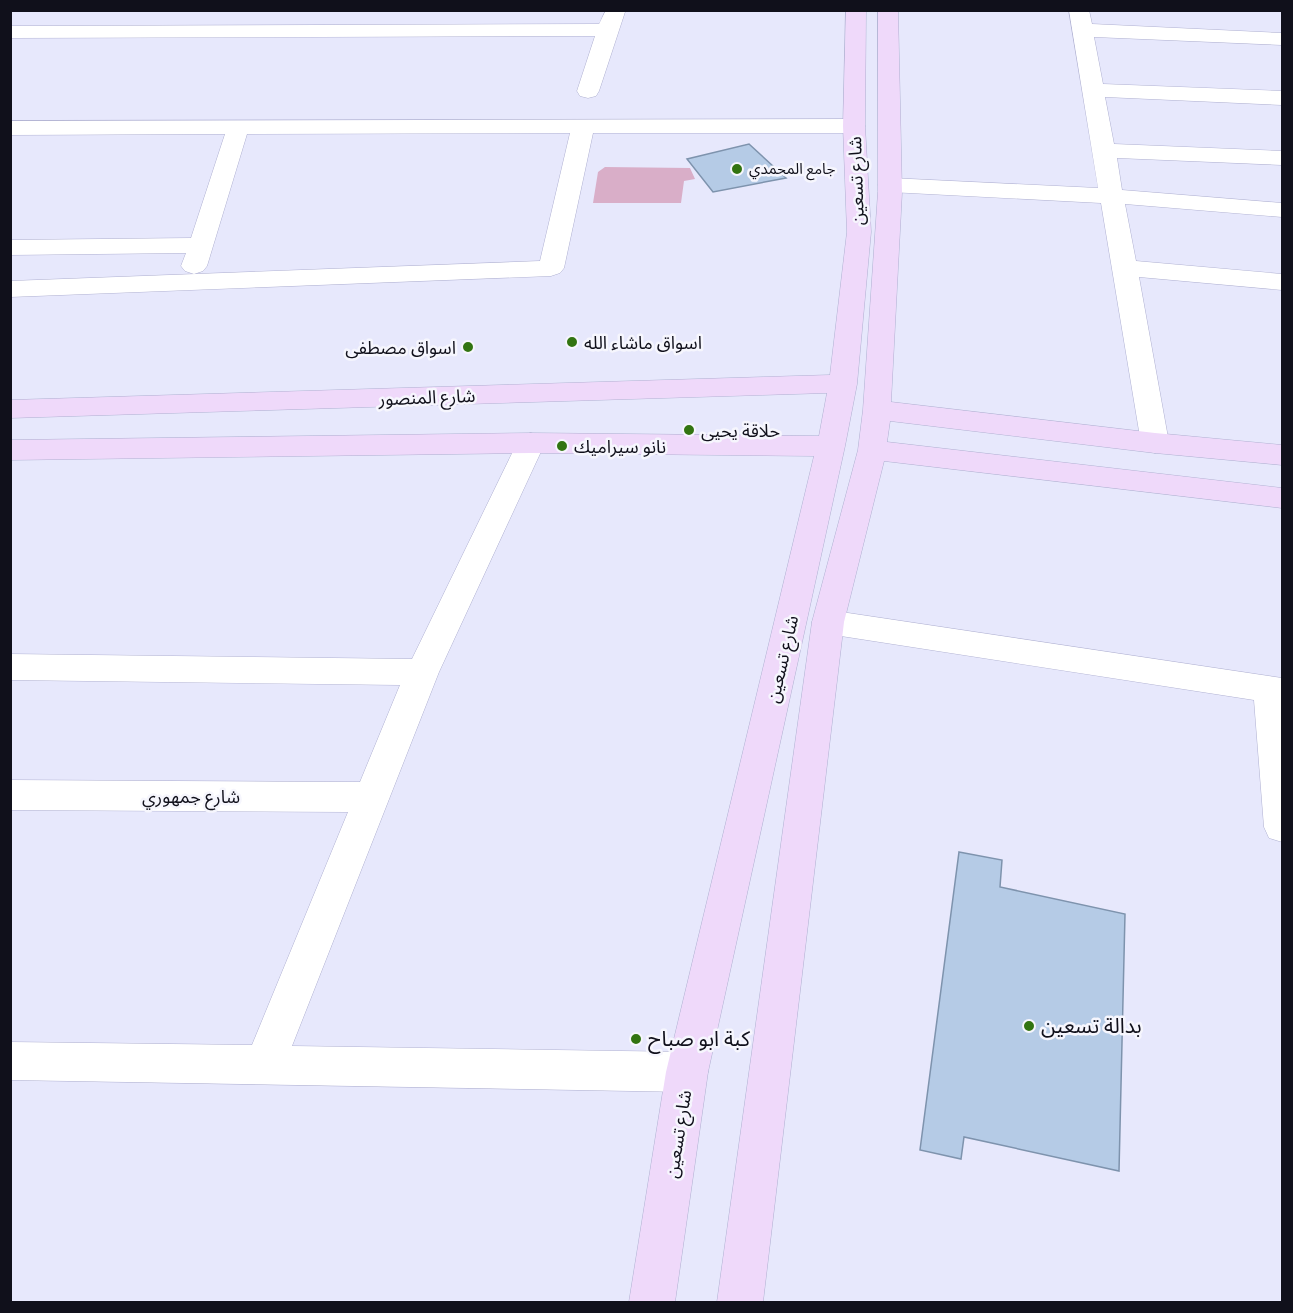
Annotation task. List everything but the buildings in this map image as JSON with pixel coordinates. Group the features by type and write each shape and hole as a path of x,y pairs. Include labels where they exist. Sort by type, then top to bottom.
{"main road":[{"name":"شارع تسعين","path":"652,1302 687,1072 831,446 843,384 859,232 854,126 856,10"},
{"name":"شارع تسعين","path":"740,1302 828,622 872,450 877,410 890,186 888,10"},
{"name":"شارع المنصور","path":"10,410 843,384"},
{"path":"877,410 1155,443 1282,455"},
{"path":"10,450 531,442 831,446"},
{"path":"872,450 1282,498"}],"street":[{"path":"155,31 163,10"},
{"path":"588,91 607,30 616,10"},
{"path":"10,32 155,31 336,20 548,20 607,30"},
{"path":"1155,443 1081,20 1282,39"},
{"path":"1093,90 1282,98"},
{"path":"10,128 854,126"},
{"path":"10,288 551,268 584,127"},
{"path":"189,282 238,128"},
{"path":"1103,151 1282,158"},
{"path":"890,186 1111,196 1282,210"},
{"path":"10,248 201,245"},
{"path":"1124,268 1282,282"},
{"path":"265,1064 423,672 531,442"},
{"path":"828,622 1276,690 1282,827"},
{"path":"10,667 423,672"},
{"name":"شارع جمهوري","path":"10,795 371,797"},
{"path":"10,1060 687,1072"}],"shaded area":[{"path":"605,167 690,168 695,179 684,181 681,203 593,203 598,172"}],"place":[{"name":"جامع المحمدي","path":"737,169"},
{"name":"اسواق ماشاء الله","path":"572,342"},
{"name":"اسواق مصطفى","path":"468,347"},
{"name":"حلاقة يحيى","path":"689,430"},
{"name":"نانو سيراميك","path":"562,446"},
{"name":"بدالة تسعين","path":"1029,1026"},
{"name":"كبة ابو صباح","path":"636,1039"}]}
